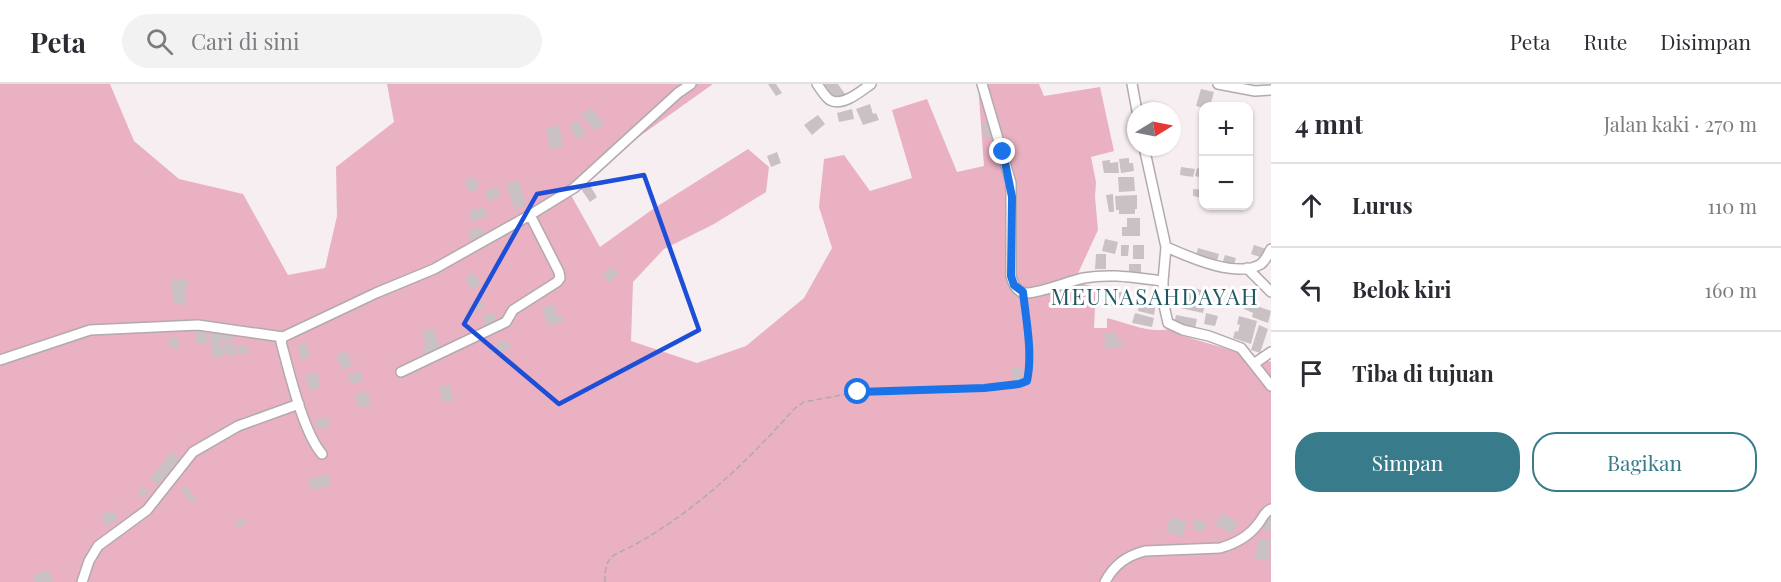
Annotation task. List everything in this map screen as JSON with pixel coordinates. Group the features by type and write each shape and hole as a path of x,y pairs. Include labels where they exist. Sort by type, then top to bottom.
{"street":[{"path":"0,360 90,330 198,325 283,337 376,293 434,269 574,188 678,93 692,84"},
{"path":"817,84 830,100 838,101 848,99 871,84"},
{"path":"982,84 1011,183 1011,276 1014,285 1023,292 1034,292 1107,275 1163,281"},
{"path":"1132,84 1135,102"},
{"path":"1218,84 1255,92 1271,90"},
{"path":"1146,156 1166,247 1163,301 1168,323 1241,348 1271,386"},
{"path":"401,372 506,322 513,310 557,282 560,278 559,272 530,215"},
{"path":"1166,247 1215,265 1235,269 1253,267 1264,262 1271,249"},
{"path":"1247,268 1260,278 1271,292"},
{"path":"283,337 281,342 299,404 309,433 322,454"},
{"path":"1254,363 1271,352"},
{"path":"82,582 89,561 98,546 147,510 193,452 238,426 299,404"},
{"path":"1105,582 1112,570 1133,554 1145,551 1220,548 1231,545 1257,525 1267,510 1271,509"}],"path":[{"path":"605,582 607,561 614,553 635,545 688,511 724,481 794,409 804,402 858,392 984,388 1027,381 1029,350 1023,292"}],"highlighted area":[{"path":"644,175 699,330 559,404 464,324 537,194"}],"shaded area":[{"path":"0,84 110,84 134,141 179,179 243,194 288,275 325,268 337,216 336,167 394,122 387,84 713,84 567,188 600,247 653,209 748,149 769,167 766,192 714,224 664,249 633,282 631,341 697,363 746,346 804,298 832,248 819,207 824,159 844,155 870,191 912,178 892,110 927,99 957,172 984,166 978,84 1039,84 1044,96 1100,87 1114,151 1091,157 1096,182 1098,230 1074,282 1096,287 1094,328 1107,328 1107,318 1146,329 1171,329 1180,335 1271,362 1271,582 0,582"}],"building":[{"path":"768,84 776,84 782,93 776,96"},
{"path":"824,84 838,84 845,94 836,101"},
{"path":"1201,89 1214,92 1211,102 1199,102 1199,107 1196,106"},
{"path":"870,104 873,114 876,113 879,120 863,125 856,109"},
{"path":"591,107 604,125 594,131 582,114"},
{"path":"852,109 854,119 839,122 837,113"},
{"path":"818,115 825,124 812,135 804,125"},
{"path":"578,120 586,134 577,139 569,126"},
{"path":"990,123 993,136 985,138 982,125"},
{"path":"559,125 563,147 550,149 546,128"},
{"path":"777,152 781,163 771,167 767,156"},
{"path":"1129,158 1129,163 1133,163 1134,171 1121,173 1119,159"},
{"path":"1110,160 1110,163 1118,162 1119,173 1104,173 1102,161"},
{"path":"1181,167 1195,169 1193,177 1180,175"},
{"path":"1197,168 1199,169 1199,177 1195,176"},
{"path":"475,177 479,189 469,192 465,180"},
{"path":"1118,177 1134,177 1135,191 1119,192"},
{"path":"519,180 526,206 514,209 506,184"},
{"path":"589,184 597,197 590,202 581,189"},
{"path":"497,187 500,197 489,201 485,191"},
{"path":"1193,189 1199,190 1199,197 1193,196"},
{"path":"1113,194 1114,212 1109,212 1106,195"},
{"path":"1137,195 1135,214 1119,214 1119,210 1116,210 1115,196"},
{"path":"485,207 487,217 471,222 469,211"},
{"path":"1127,218 1140,218 1140,236 1122,236 1122,227 1127,227"},
{"path":"481,227 485,238 473,243 468,232"},
{"path":"1105,239 1118,242 1115,254 1102,251"},
{"path":"1121,245 1129,245 1128,256 1121,256"},
{"path":"1133,245 1144,245 1144,259 1133,259"},
{"path":"1254,245 1266,249 1263,258 1251,254"},
{"path":"1198,248 1219,254 1216,264 1195,258"},
{"path":"1096,254 1106,254 1106,269 1095,269"},
{"path":"1225,255 1236,258 1233,268 1222,264"},
{"path":"1129,264 1141,264 1141,273 1129,272"},
{"path":"612,267 618,274 609,282 603,275"},
{"path":"474,273 481,285 472,290 465,278"},
{"path":"172,279 187,280 185,305 174,304 174,291 171,291"},
{"path":"1189,287 1202,290 1201,294 1207,295 1203,313 1180,308 1183,290 1188,291"},
{"path":"1103,289 1109,289 1109,293 1125,292 1125,299 1121,300 1121,305 1104,306"},
{"path":"1140,299 1156,303 1154,315 1138,311"},
{"path":"481,300 484,309 478,311 475,302"},
{"path":"1246,302 1271,311 1268,323 1252,317 1253,313 1244,309"},
{"path":"553,304 557,316 562,315 564,321 548,326 542,308"},
{"path":"494,313 498,325 486,329 482,316"},
{"path":"1135,313 1154,318 1152,327 1132,323"},
{"path":"1206,313 1218,316 1215,326 1204,324"},
{"path":"1176,315 1197,319 1195,328 1174,324"},
{"path":"1239,316 1257,321 1251,344 1233,338 1240,325 1237,324"},
{"path":"1259,325 1268,329 1260,353 1251,350"},
{"path":"206,327 207,343 196,344 195,328"},
{"path":"433,328 442,352 426,357 422,347 426,345 422,332"},
{"path":"232,332 234,339 223,341 221,334"},
{"path":"1116,332 1118,341 1122,340 1123,346 1106,349 1104,334"},
{"path":"220,333 224,356 213,358 209,335"},
{"path":"168,338 178,338 179,347 169,347"},
{"path":"508,340 510,349 499,352 497,343"},
{"path":"234,342 236,355 226,356 223,343"},
{"path":"306,343 310,357 301,360 297,345"},
{"path":"247,345 248,353 238,355 237,346"},
{"path":"346,351 353,365 343,370 336,356"},
{"path":"1021,367 1023,379 1013,381 1012,368"},
{"path":"361,371 363,381 351,384 348,374"},
{"path":"317,372 320,387 309,390 305,375"},
{"path":"449,384 454,400 443,403 439,387"},
{"path":"368,391 371,405 359,408 355,395"},
{"path":"327,417 330,426 318,430 315,420"},
{"path":"172,451 180,458 158,485 150,479"},
{"path":"328,474 331,485 311,490 309,479"},
{"path":"184,485 196,499 192,503 180,489"},
{"path":"142,486 149,492 144,498 137,491"},
{"path":"113,510 118,520 106,526 101,516"},
{"path":"1271,512 1271,530 1264,531 1263,517"},
{"path":"1222,513 1238,522 1232,534 1215,525"},
{"path":"1171,517 1187,522 1182,537 1166,531"},
{"path":"242,518 246,522 239,529 235,524"},
{"path":"1195,519 1207,522 1204,532 1192,529"},
{"path":"1259,538 1271,540 1269,561 1254,558"},
{"path":"49,570 53,582 35,582 33,575"}],"district":[{"name":"MEUNASAHDAYAH","path":"1155,297"}],"route":[{"path":"858,392 984,388 1027,381 1029,350 1023,292 1014,285 1011,276 1012,197 1003,152"}]}
